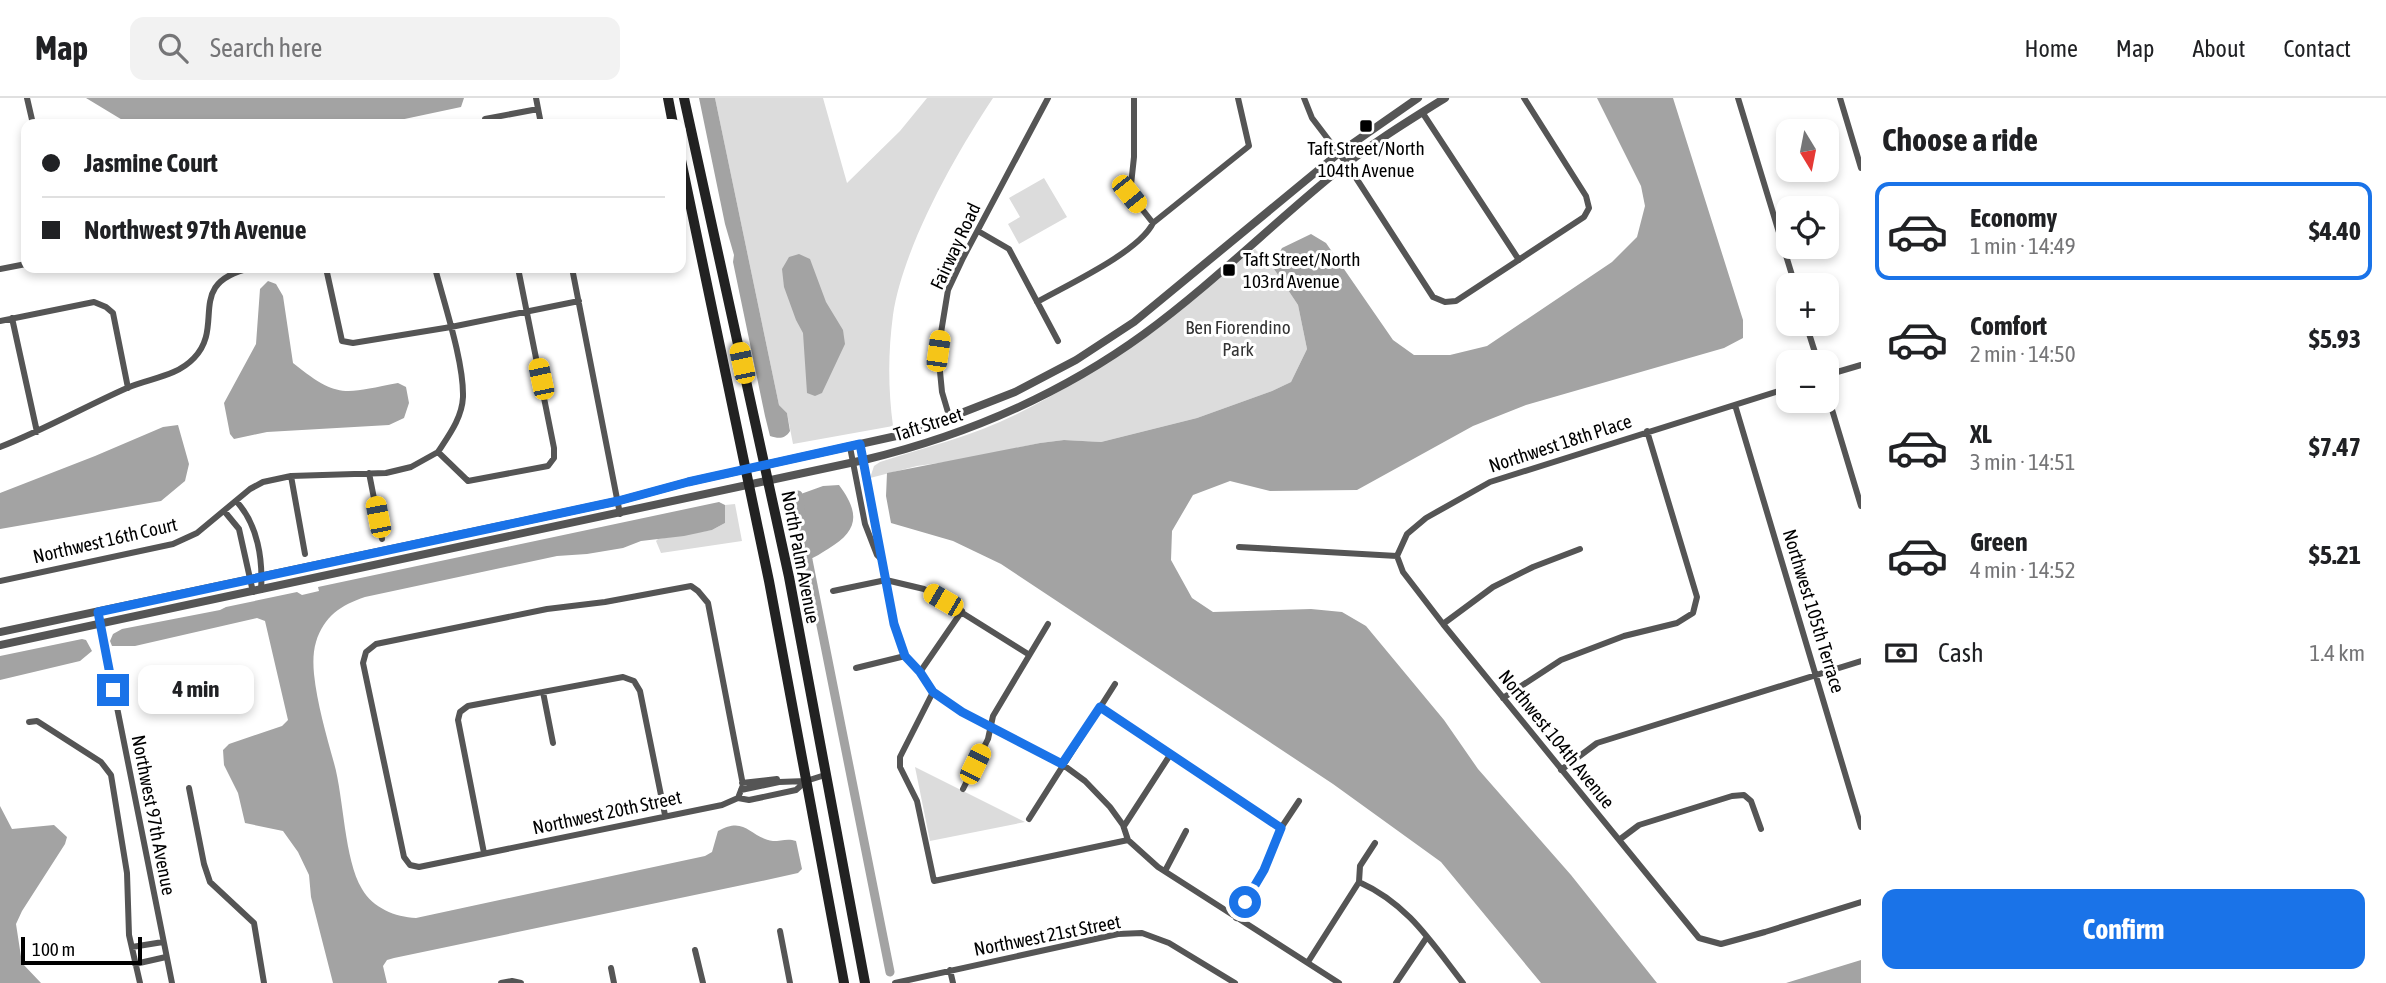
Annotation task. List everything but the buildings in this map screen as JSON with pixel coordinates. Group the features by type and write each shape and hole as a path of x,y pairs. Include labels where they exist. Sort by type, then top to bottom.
{"main road":[{"path":"668,98 672,119"},
{"name":"North Palm Avenue","path":"684,98 789,577 865,983"},
{"name":"North Palm Avenue","path":"686,184 769,581 844,983"}],"street":[{"path":"27,98 32,119"},
{"path":"536,98 540,119"},
{"name":"Fairway Road","path":"950,419 942,392 938,351 948,290 1048,98"},
{"path":"1134,98 1134,157 1129,194 1153,223"},
{"path":"1037,302 1129,247 1148,232 1153,223 1249,146 1238,98"},
{"path":"1304,98 1312,118 1343,158 1433,297 1444,302 1456,301 1584,217 1589,208 1586,196 1524,98"},
{"name":"Taft Street","path":"0,632 618,501 746,469 910,433 950,419 1015,392 1064,366 1134,322 1418,98"},
{"name":"Taft Street","path":"0,645 864,460 914,448 961,432 1021,406 1084,373 1148,331 1343,158 1445,98"},
{"path":"1738,98 1791,273"},
{"path":"1840,98 1861,168"},
{"path":"485,119 538,109"},
{"path":"1422,112 1518,260"},
{"path":"686,165 699,167"},
{"path":"978,231 1009,250 1058,341"},
{"path":"0,269 21,265"},
{"path":"0,447 128,388 177,372 203,348 212,292 221,279 232,273"},
{"path":"327,273 342,341 353,343 451,327 579,301"},
{"path":"436,273 451,327 463,398 452,431 438,452 468,481 548,466 554,458 519,273"},
{"path":"573,273 620,514"},
{"path":"0,321 94,302 106,307 113,313 128,388"},
{"path":"12,318 37,432"},
{"path":"1839,371 1861,365"},
{"name":"Northwest 18th Place","path":"1397,556 1406,534 1426,518 1489,482 1776,391"},
{"name":"Northwest 105th Terrace","path":"1735,405 1861,827"},
{"path":"1833,413 1861,506"},
{"path":"1503,698 1562,660 1623,636 1677,623 1693,613 1696,597 1647,431"},
{"path":"860,444 894,624 905,656 933,692 962,712 992,725 1062,764 1092,788 1110,807 1124,826 1128,840 1165,871 1339,983"},
{"path":"850,447 865,524 877,555 883,560"},
{"name":"Northwest 16th Court","path":"0,580 173,544 197,533 250,489 263,482 291,476 386,473 411,467 438,452"},
{"path":"369,473 382,539"},
{"path":"291,476 305,554"},
{"path":"236,501 251,521 262,578 257,591"},
{"path":"225,512 239,529 250,580 257,591"},
{"path":"1239,547 1397,556"},
{"path":"1443,624 1493,587 1533,567 1580,549"},
{"name":"Northwest 104th Avenue","path":"1397,556 1403,572 1443,624 1699,938 1721,944 1861,902"},
{"path":"832,591 886,580 924,589 1028,654"},
{"name":"Northwest 20th Street","path":"806,780 796,790 749,800 738,798 722,805 419,867 410,865 404,857 363,663 366,652 376,644 547,609 606,603 691,586 708,603 742,787 777,779 782,782 806,780 825,775"},
{"path":"920,672 962,611"},
{"name":"Northwest 97th Avenue","path":"98,612 172,983"},
{"path":"963,789 988,740 993,716 1048,624"},
{"path":"856,668 905,656"},
{"path":"1561,770 1597,743 1861,661"},
{"path":"484,853 458,720 460,712 468,706 624,677 634,681 640,691 665,815"},
{"path":"1030,819 1062,764 1115,684"},
{"path":"543,692 553,743"},
{"path":"933,692 900,757 900,767 917,800 933,881 1128,840"},
{"path":"1100,707 1281,828"},
{"path":"29,722 37,721 69,741 101,762 111,775 127,873 129,935 140,983"},
{"path":"1124,826 1170,755"},
{"path":"738,798 742,787"},
{"path":"189,788 210,882 254,923 264,983"},
{"path":"1619,840 1639,825 1732,796 1744,795 1751,801 1761,829"},
{"path":"1236,918 1264,870 1281,828 1299,801"},
{"path":"1165,871 1186,831"},
{"path":"1308,962 1359,883 1360,866 1375,843"},
{"path":"1359,883 1393,901 1427,937 1463,983"},
{"path":"780,931 790,983"},
{"name":"Northwest 21st Street","path":"895,983 1118,934 1142,933 1169,943 1235,983"},
{"path":"1396,983 1427,937"},
{"path":"132,947 163,942"},
{"path":"695,950 703,983"},
{"path":"135,964 166,957"},
{"path":"611,968 614,983"},
{"path":"950,970 953,983"},
{"path":"501,983 521,983"}],"green space":[{"path":"715,98 823,98 847,183 900,131 927,98 993,98 932,202 899,288 889,357 893,426 793,444 787,413 779,405"},
{"path":"1044,178 1067,217 1019,244 1008,224 1020,217 1009,198"},
{"name":"Ben Fiorendino Park","path":"1255,249 1272,266 1298,305 1307,349 1291,382 1197,418 1101,442 1064,440 1040,443 917,466 870,478 874,466 880,462 984,429 1080,379 1140,338"},
{"path":"735,504 742,541 661,553 656,541 658,539 712,530 725,523 725,505"},
{"path":"915,767 1025,822 930,841"}],"shaded area":[{"path":"86,98 464,98 461,107 405,119 121,119"},
{"path":"699,98 715,98 779,405 787,413 790,431 782,438 770,436 765,416 733,262 734,255"},
{"path":"1597,98 1673,98 1743,320 1743,338 1724,348 1526,405 1473,426 1357,490 1270,491 1230,481 1193,495 1172,531 1171,560 1192,598 1213,612 1311,609 1342,612 1366,626 1444,720 1478,769 1571,875 1657,983 1541,983 1441,862 1333,784 1001,564 953,541 891,523 886,496 887,473 1040,443 1064,440 1101,442 1197,418 1291,382 1307,349 1298,305 1272,266 1282,248 1311,234 1326,243 1393,340 1414,355 1450,355 1487,346 1612,262 1637,237 1645,206 1641,186"},
{"path":"799,254 810,259 826,302 843,330 845,344 822,393 815,396 807,393 803,333 784,287 782,269 789,257"},
{"path":"268,281 276,284 283,296 293,363 321,383 342,391 398,383 406,387 409,403 404,418 389,425 267,432 234,439 230,434 224,403 256,344 260,289"},
{"path":"178,425 189,464 185,481 161,501 0,529 0,493 163,427"},
{"path":"839,485 851,504 851,528 838,542 808,560 798,495 823,486"},
{"path":"719,502 725,505 725,523 712,530 641,541 623,548 557,556 365,597 334,613 319,633 316,642 315,685 337,777 351,862 362,889 372,901 400,916 416,918 705,856 712,852 718,831 735,825 765,839 796,841 802,869 798,873 771,879 394,958 387,960 383,966 387,983 333,983 311,897 309,875 298,852 283,831 245,823 238,793 224,765 223,750 229,744 282,726 288,720 265,621 257,618 135,646 112,646 110,641 113,634 122,629 297,592 302,595 319,591 318,587"},
{"path":"86,640 92,651 80,661 0,680 0,656"},
{"path":"0,806 12,829 54,825 67,837 16,924 22,963 41,983 0,983"},
{"path":"1861,960 1861,983 1786,983"}],"waterway":[{"path":"798,495 808,560 890,972"}],"place":[{"name":"Taft Street/North 104th Avenue","path":"1366,126"},
{"name":"Taft Street/North 103rd Avenue","path":"1229,270"}],"route":[{"path":"113,690 98,612 618,501 688,482 860,444 894,624 905,656 933,692 962,712 992,725 1062,764 1100,707 1281,828 1264,870 1245,902"}]}
